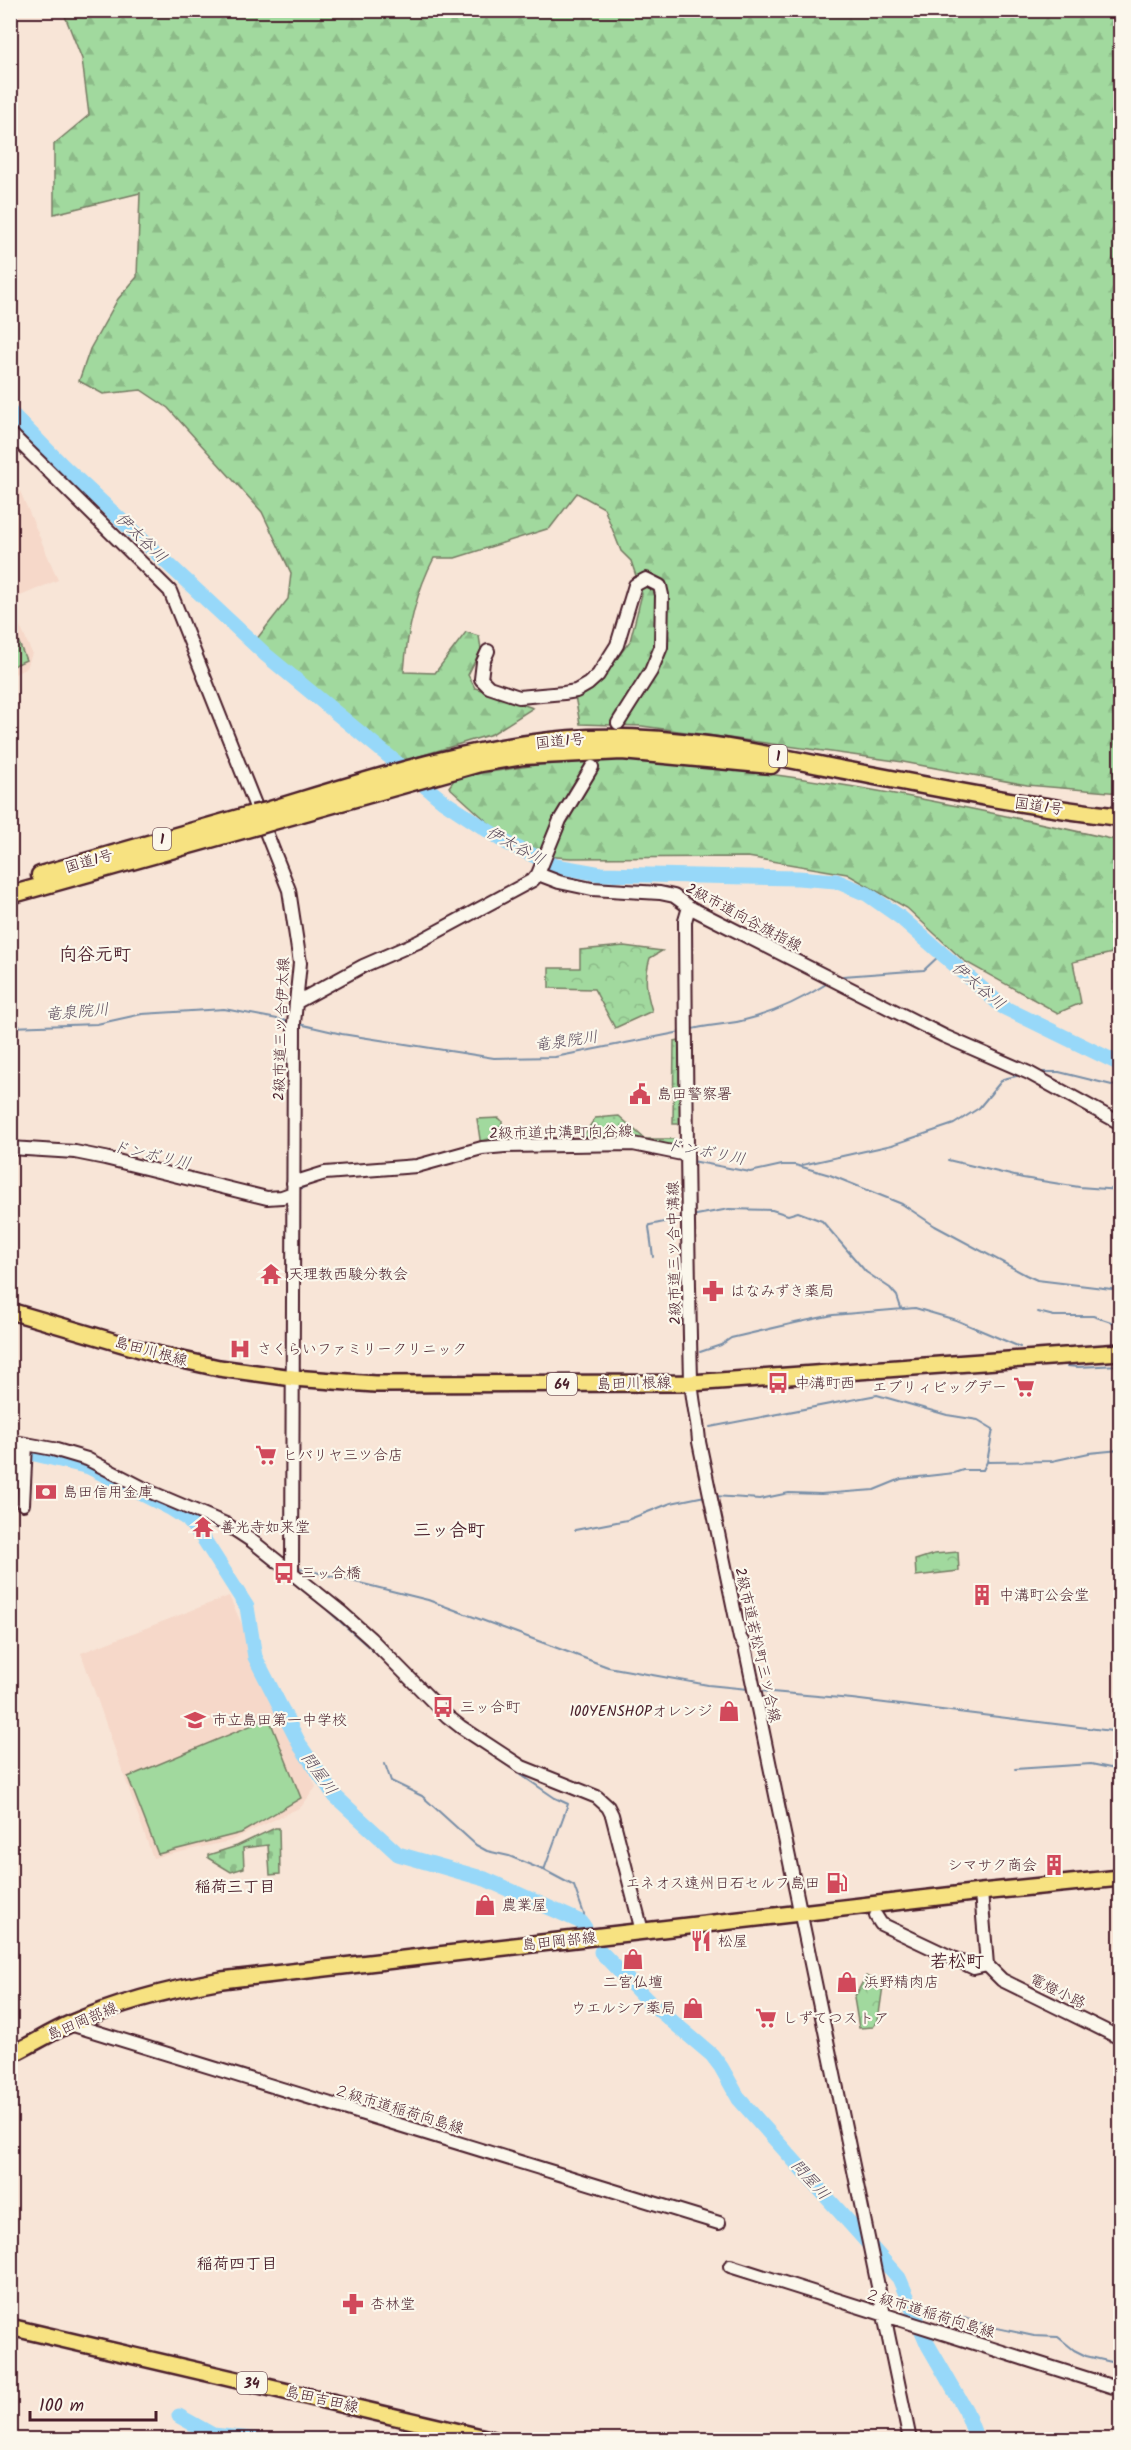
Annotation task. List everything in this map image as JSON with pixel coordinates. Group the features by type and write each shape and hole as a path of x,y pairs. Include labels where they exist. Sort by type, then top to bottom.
{"highway":[{"name":"国道1号","path":"10,884 74,871 506,747 546,741 644,738 699,742 760,752 1008,802 1120,816"},
{"name":"国道1号","path":"438,768 574,751 622,751 760,763 1120,827"},
{"name":"国道1号","path":"10,896 74,871"}],"main road":[{"name":"島田川根線","path":"10,1311 160,1355 219,1368 292,1378 375,1384 691,1383 1120,1352"},
{"name":"島田岡部線","path":"10,2055 70,2024 122,2004 192,1985 222,1980 1120,1878"},
{"name":"島田吉田線","path":"10,2327 494,2439"}],"street":[{"name":"2級市道三ツ合伊太線","path":"10,433 170,591 290,890 300,963 294,1023 292,1572"},
{"path":"488,651 480,673 481,679 489,687 519,697 576,690 588,684 598,675 617,645 635,585 646,579 653,581 660,586 662,595 661,647 651,671 618,723"},
{"path":"297,1002 363,966 418,942 533,880 560,820 592,767"},
{"name":"2級市道向谷旗指線","path":"538,872 560,882 592,889 660,893 674,897 689,907 944,1036 1029,1073 1120,1123"},
{"name":"2級市道三ツ合中溝線","path":"689,907 685,921 691,1383"},
{"name":"2級市道中溝町向谷線","path":"10,1148 75,1152 267,1198 325,1173 417,1166 482,1148 633,1144 687,1155"},
{"name":"2級市道若松町三ツ合線","path":"691,1383 699,1421 699,1442 740,1638 745,1647 910,2439"},
{"path":"10,1441 26,1450 87,1459 153,1493 226,1524 292,1572 371,1639 447,1716 461,1727 522,1767 597,1797 612,1815 642,1931"},
{"path":"23,1504 26,1450"},
{"path":"876,1916 881,1924 974,1968 987,1965 981,1892"},
{"name":"電燈小路","path":"987,1965 1002,1980 1120,2038"},
{"name":"２級市道稲荷向島線","path":"70,2024 719,2223"},
{"name":"２級市道稲荷向島線","path":"730,2266 1120,2389"}],"shaded area":[{"path":"11,470 58,580 10,600"},
{"path":"10,604 32,653 27,668 11,676"},
{"name":"市立島田第一中学校","path":"229,1596 316,1787 301,1807 230,1841 153,1858 81,1653"}],"green space":[{"path":"63,11 1120,11 1120,793 1027,785 903,762 642,726 580,724 575,696 598,684 630,641 642,594 631,561 621,551 604,508 577,493 550,528 455,558 434,558 413,614 404,672 435,673 466,632 479,636 481,649 468,675 475,688 533,708 492,734 404,761 256,640 288,599 291,573 262,512 168,408 141,390 103,394 79,381 90,349 118,299 137,277 140,193 54,214 54,144 89,115 82,59"},
{"path":"10,621 26,660 11,667 10,667"},
{"path":"583,758 719,768 786,776 987,812 1120,841 1120,962 1117,952 1073,962 1081,1003 1058,1013 964,961 907,908 847,874 748,857 571,858 528,855 449,787 456,777"},
{"path":"624,946 662,951 650,958 646,978 652,1011 615,1028 594,989 549,988 549,968 580,968 580,950"},
{"path":"679,1040 680,1124 673,1124 674,1041"},
{"path":"619,1116 645,1139 675,1139 678,1148 530,1141 530,1138 582,1138 595,1118"},
{"path":"499,1118 502,1121 502,1141 481,1146 477,1119"},
{"path":"958,1552 959,1571 916,1576 915,1560 934,1554"},
{"path":"269,1718 301,1798 241,1833 158,1854 128,1777"},
{"path":"279,1828 280,1874 270,1875 268,1845 243,1848 244,1868 231,1872 208,1858 208,1855 237,1846"},
{"path":"866,1976 883,1986 878,2021 873,2027 859,2028 854,1998"}],"waterway":[{"name":"伊太谷川","path":"10,412 63,466 266,655 443,801 507,843 556,866 601,874 798,878 836,881 867,894 900,917 1003,1007 1120,1064"},
{"name":"竜泉院川","path":"843,976 924,970 941,954"},
{"name":"竜泉院川","path":"689,1030 753,1018 797,1001 828,983"},
{"name":"竜泉院川","path":"10,1027 97,1024 142,1014 224,1009 288,1021"},
{"name":"竜泉院川","path":"299,1024 342,1034 494,1058 555,1057 681,1032"},
{"path":"1038,1072 1059,1072 1120,1087"},
{"path":"802,1165 892,1145 954,1124 979,1108 1003,1079 1021,1075"},
{"path":"948,1160 1023,1178 1079,1187 1120,1190"},
{"name":"ドンボリ川","path":"692,1161 750,1172 782,1165 795,1165 830,1175 902,1204 935,1226 1037,1280 1120,1290"},
{"name":"ドンボリ川","path":"300,1189 313,1183"},
{"path":"691,1216 729,1209 772,1210 788,1215 798,1212 822,1221 866,1272 890,1288 897,1296 901,1308"},
{"path":"653,1257 650,1225 683,1218"},
{"path":"700,1352 721,1345 731,1338 833,1315 915,1308 956,1320 1020,1347"},
{"path":"1038,1312 1054,1316 1093,1316 1120,1325"},
{"path":"1067,1366 1120,1365"},
{"path":"710,1427 877,1395 947,1415 978,1420 993,1429 987,1462"},
{"name":"問屋川","path":"10,1448 89,1467 187,1519 203,1538 247,1607 255,1657 301,1747 335,1796 398,1854 485,1879 581,1922 585,1928"},
{"path":"714,1496 760,1499 789,1493 821,1494 874,1490 901,1479 963,1470 983,1470 987,1462 1052,1461 1089,1453 1120,1450"},
{"path":"575,1530 627,1520 671,1503 705,1496"},
{"path":"170,1508 231,1534"},
{"path":"236,1537 326,1609 381,1658"},
{"path":"295,1567 428,1600 608,1667 708,1685 748,1689"},
{"path":"408,1685 452,1728 555,1798 568,1804 544,1870 574,1886 584,1914 585,1928"},
{"path":"760,1691 852,1699 1120,1732"},
{"path":"385,1764 391,1781 422,1796 476,1845 543,1870"},
{"path":"1015,1769 1091,1764 1120,1770"},
{"name":"問屋川","path":"601,1952 647,2000 712,2055 739,2099 899,2278 928,2345 966,2411 977,2440"},
{"path":"964,2317 992,2327 1034,2336 1058,2337 1086,2356 1120,2364"},
{"path":"179,2416 213,2435 262,2440"},
{"path":"269,2440 323,2440"}],"place":[{"name":"島田警察署","path":"640,1094"},
{"name":"天理教西駿分教会","path":"271,1274"},
{"name":"はなみずき薬局","path":"713,1291"},
{"name":"さくらいファミリークリニック","path":"240,1349"},
{"name":"中溝町西","path":"778,1383"},
{"name":"エブリィビッグデー","path":"1024,1387"},
{"name":"ヒバリヤ三ツ合店","path":"266,1455"},
{"name":"島田信用金庫","path":"46,1492"},
{"name":"善光寺如来堂","path":"203,1527"},
{"name":"三ッ合橋","path":"284,1573"},
{"name":"中溝町公会堂","path":"982,1595"},
{"name":"三ッ合町","path":"443,1707"},
{"name":"100YENSHOPオレンジ","path":"729,1711"},
{"name":"市立島田第一中学校","path":"195,1720"},
{"name":"シマサク商会","path":"1054,1865"},
{"name":"エネオス遠州日石セルフ島田","path":"837,1883"},
{"name":"農業屋","path":"485,1905"},
{"name":"松屋","path":"701,1941"},
{"name":"二宮仏壇","path":"633,1959"},
{"name":"浜野精肉店","path":"847,1982"},
{"name":"ウエルシア薬局","path":"693,2008"},
{"name":"しずてつストア","path":"766,2018"},
{"name":"杏林堂","path":"353,2304"}],"district":[{"name":"向谷元町","path":"95,954"},
{"name":"三ッ合町","path":"449,1530"},
{"name":"稲荷三丁目","path":"235,1886"},
{"name":"若松町","path":"957,1961"},
{"name":"稲荷四丁目","path":"237,2263"}]}
